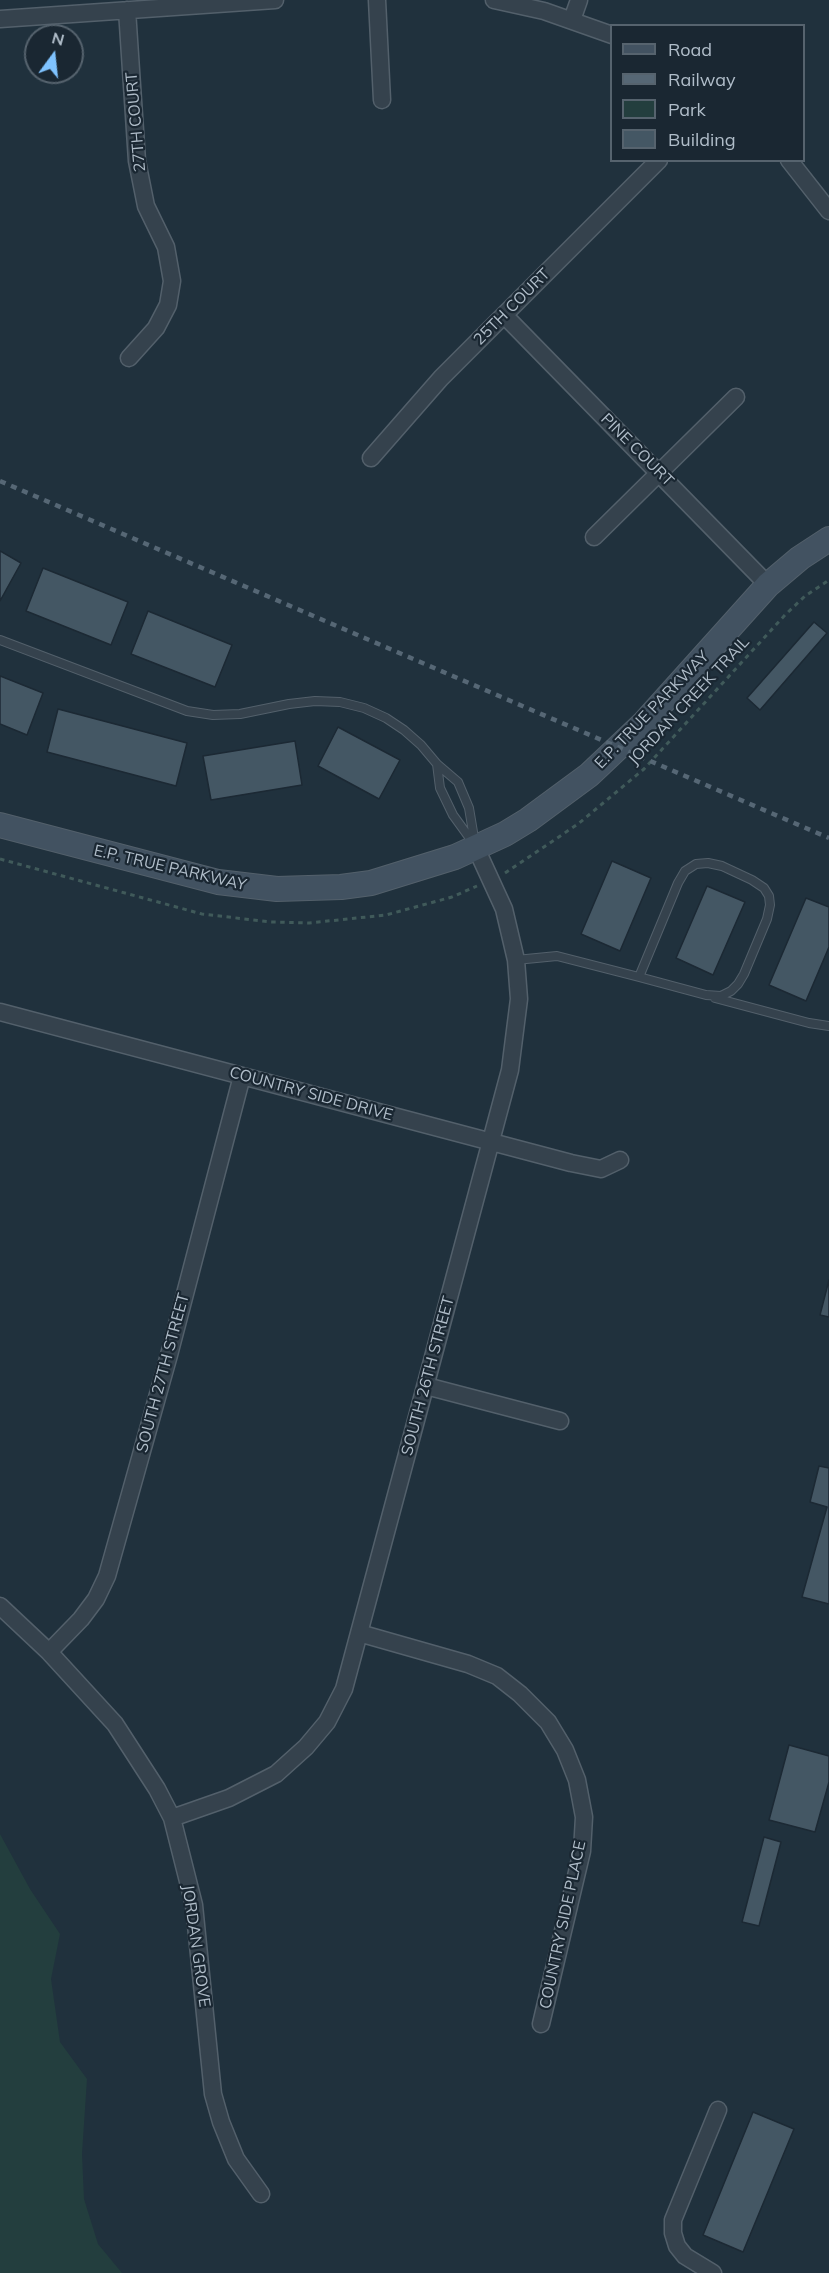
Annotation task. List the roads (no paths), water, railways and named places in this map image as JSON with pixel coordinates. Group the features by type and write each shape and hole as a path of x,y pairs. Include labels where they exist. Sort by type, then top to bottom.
{"main road":[{"name":"E.P. TRUE PARKWAY","path":"0,825 194,877 242,886 277,889 341,887 371,883 455,857 528,820 588,775 644,723 768,585 800,558 829,539"}],"street":[{"path":"0,19 275,0"},
{"path":"377,0 382,100"},
{"path":"494,0 544,11 610,34"},
{"path":"572,21 579,0"},
{"name":"27TH COURT","path":"127,10 137,161 146,206 165,247 172,281 168,305 156,327 129,358"},
{"name":"25TH COURT","path":"371,458 441,378 657,162"},
{"path":"791,162 829,211"},
{"name":"PINE COURT","path":"504,315 768,585"},
{"path":"594,537 736,397"},
{"name":"SOUTH 26TH STREET","path":"172,1818 229,1798 276,1774 306,1747 327,1722 344,1689 510,1070 519,999 516,960 504,909 476,848"},
{"name":"COUNTRY SIDE DRIVE","path":"0,1012 571,1163 601,1169 620,1160"},
{"name":"SOUTH 27TH STREET","path":"49,1652 81,1619 96,1599 107,1576 169,1355 242,1076"},
{"path":"426,1386 560,1421"},
{"name":"JORDAN GROVE","path":"0,1606 49,1652 115,1724 157,1789 172,1818 194,1905 213,2094 221,2122 236,2158 261,2194"},
{"name":"COUNTRY SIDE PLACE","path":"359,1633 468,1664 497,1676 520,1694 548,1722 565,1750 577,1780 584,1817 582,1851 541,2024"},
{"path":"712,2273 685,2256 677,2246 673,2233 673,2220 718,2110"}],"lane":[{"path":"0,640 187,711 213,715 240,714 315,701 340,702 364,708 386,718 404,730 458,782 469,808 476,848"},
{"path":"437,764 440,788 453,815 476,848"},
{"path":"639,976 685,871 696,864 708,863 722,866 764,888 769,896 770,905 767,919 738,984 721,996 706,995"},
{"path":"516,960 557,956 809,1023 829,1026"}],"railway":[{"path":"0,481 829,838"}]}
